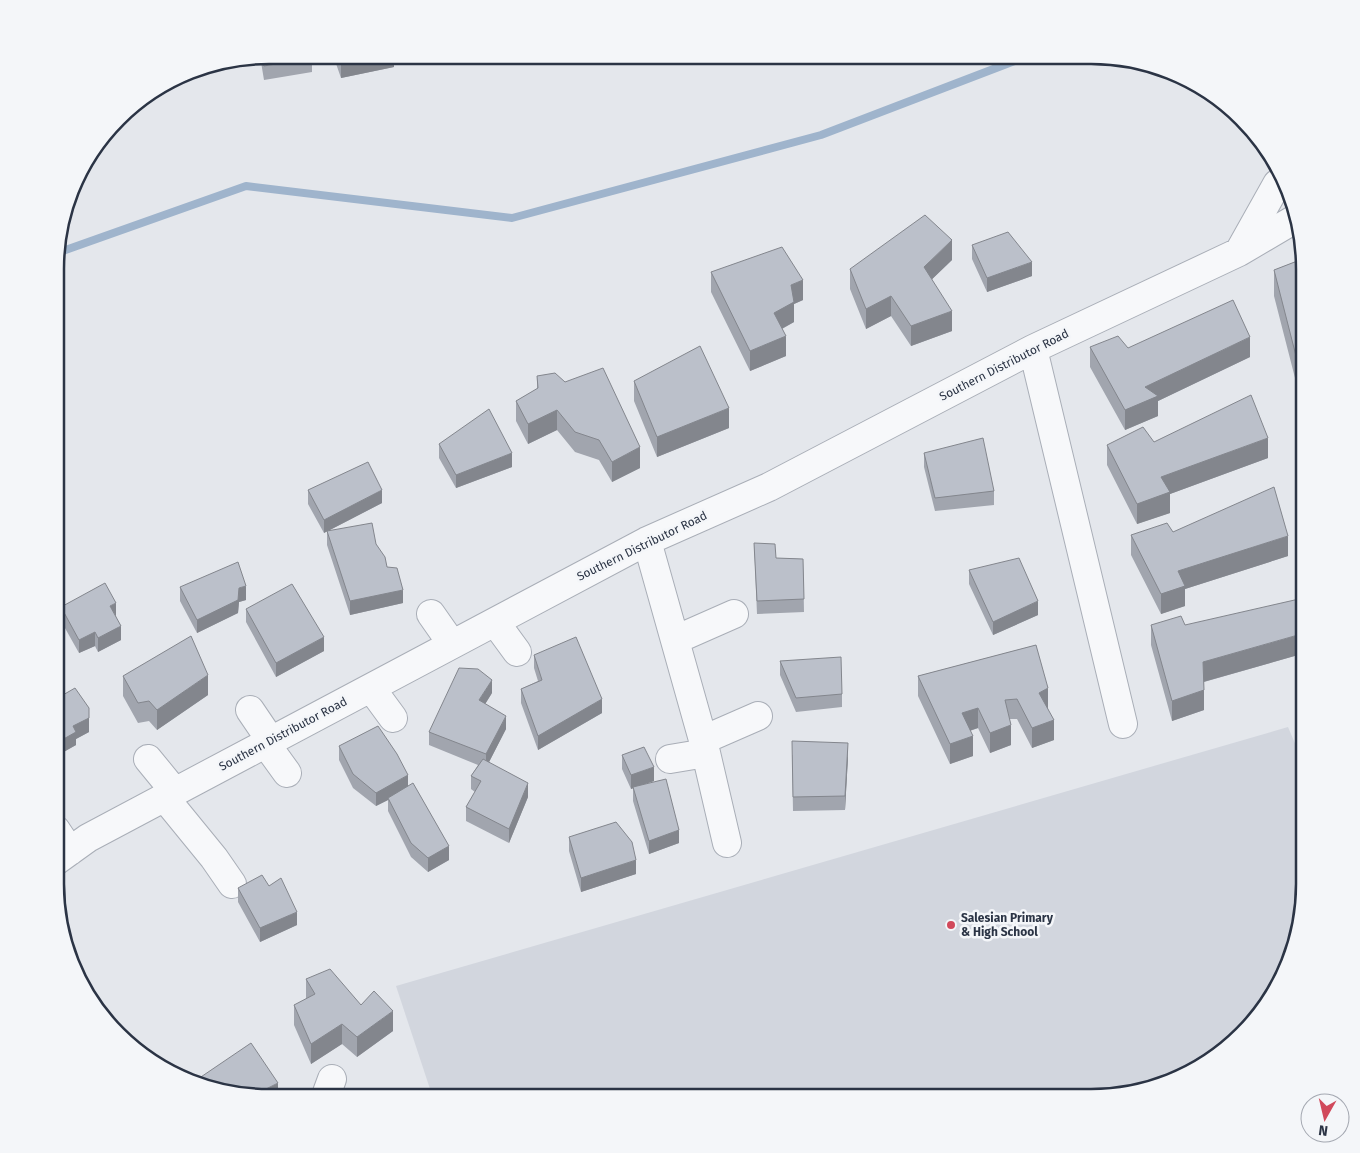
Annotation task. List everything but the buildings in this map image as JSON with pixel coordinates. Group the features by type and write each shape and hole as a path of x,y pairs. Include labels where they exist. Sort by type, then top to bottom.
{"street":[{"path":"1239,252 1281,189"},
{"name":"Southern Distributor Road","path":"64,847 88,838 647,541 769,486 1032,349 1239,252 1290,222"},
{"path":"1032,349 1123,724"},
{"path":"647,541 704,747 727,843"},
{"path":"431,614 452,644"},
{"path":"675,640 734,614"},
{"path":"495,622 516,652"},
{"path":"371,688 393,718"},
{"path":"250,710 287,773"},
{"path":"670,759 704,747 758,716"},
{"path":"148,759 170,795 232,884"}],"shaded area":[{"name":"Salesian Primary & High School","path":"1288,727 1296,746 1296,898 1289,937 1281,963 1269,987 1254,1009 1216,1047 1194,1062 1170,1074 1144,1082 1105,1089 430,1089 396,986"}],"waterway":[{"path":"65,250 246,186 512,218 821,135 1006,64"}],"place":[{"name":"Salesian Primary & High School","path":"951,925"}]}
